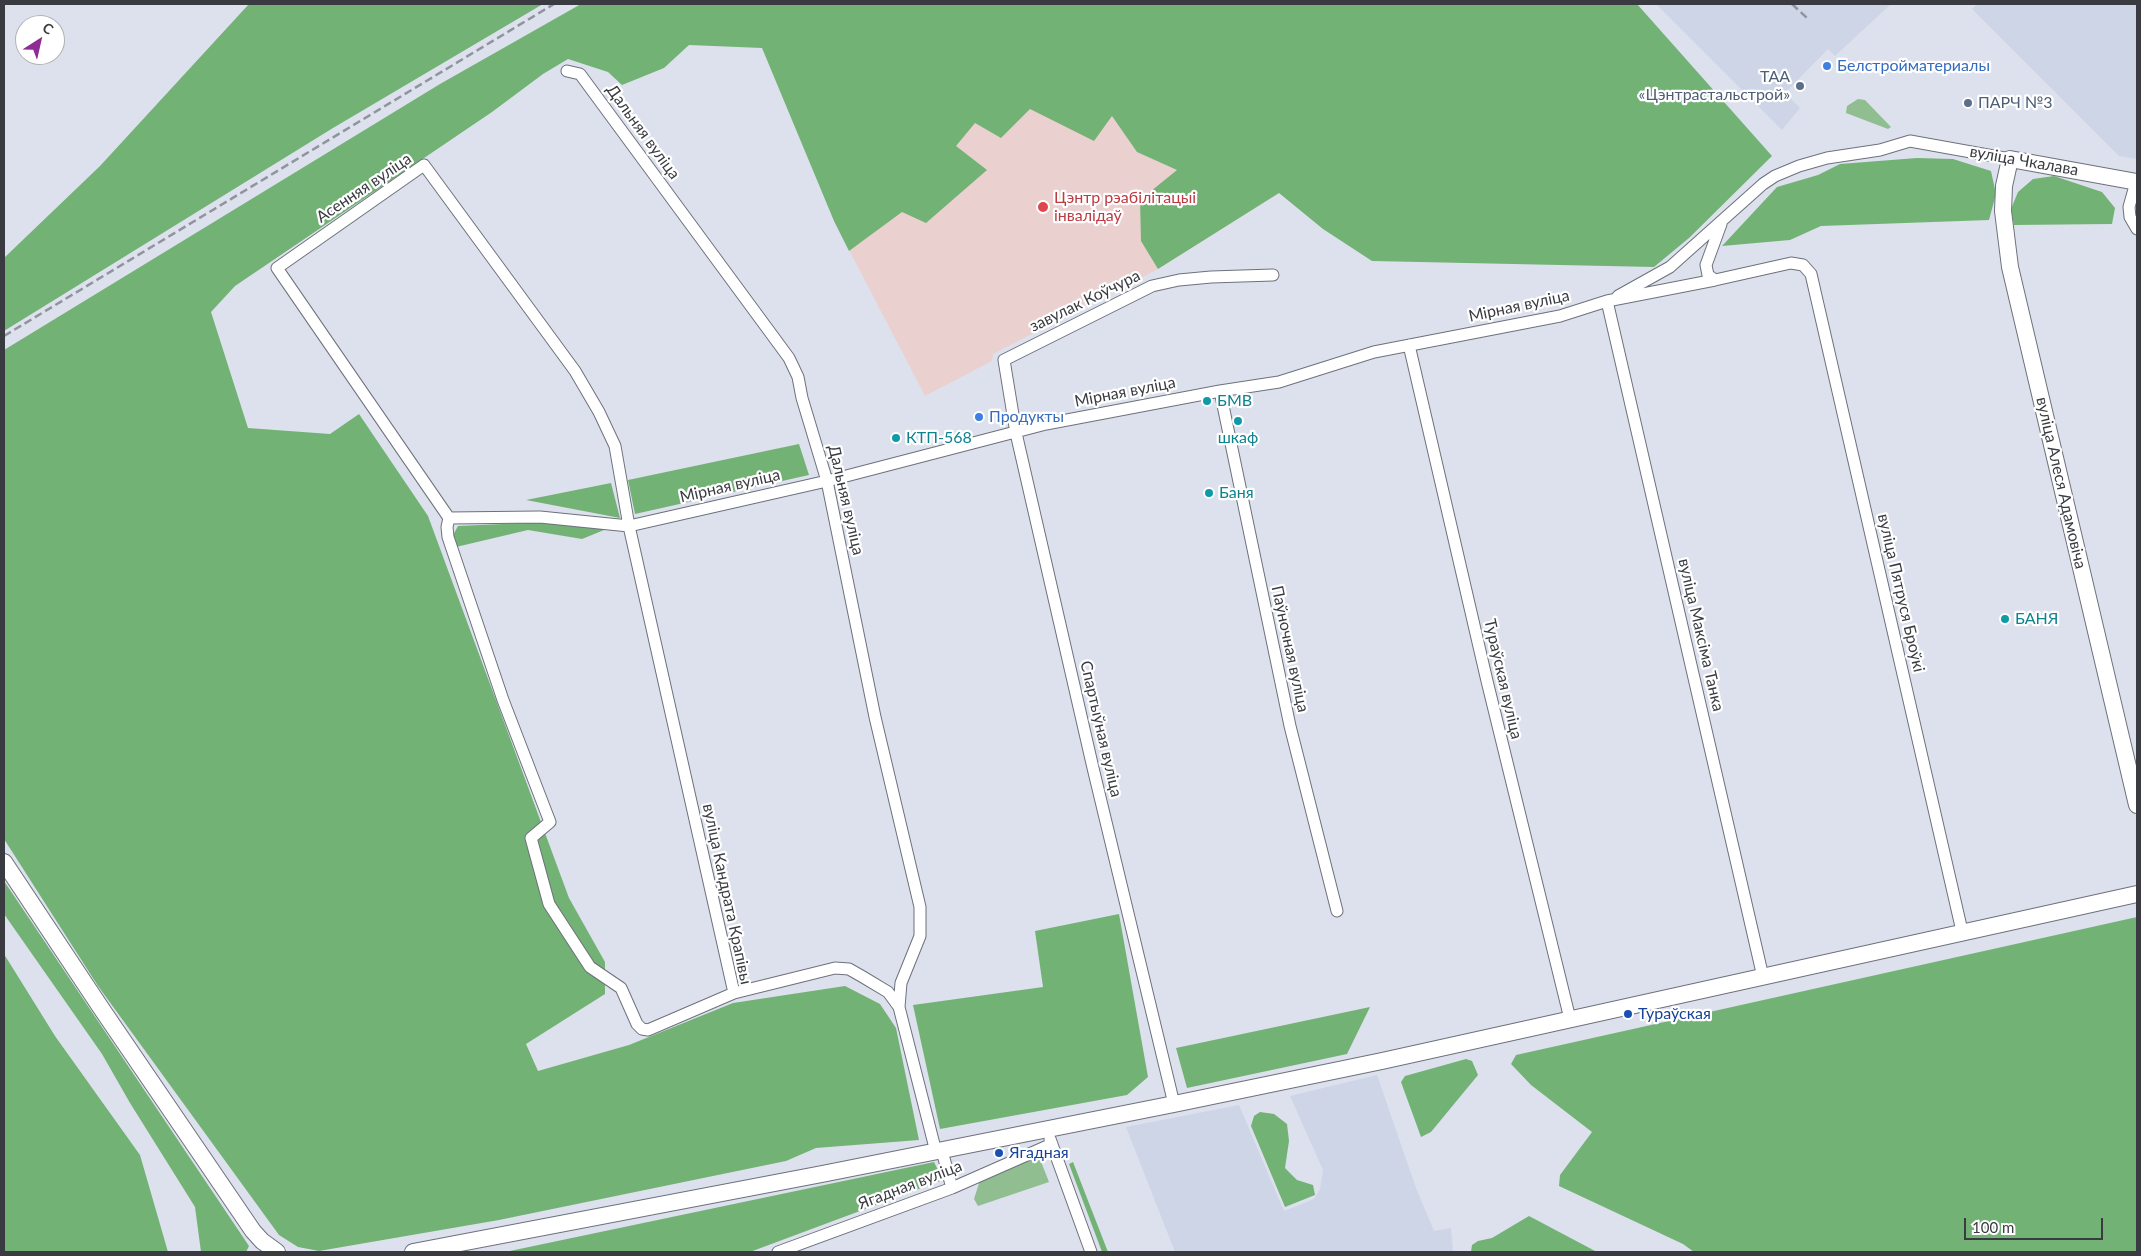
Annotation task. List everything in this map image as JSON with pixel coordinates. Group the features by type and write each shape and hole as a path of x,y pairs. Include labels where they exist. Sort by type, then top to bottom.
{"main road":[{"name":"вуліца Чкалава","path":"2010,159 2137,182"},
{"name":"вуліца Алеся Адамовіча","path":"2010,159 2004,186 2003,212 2010,268 2137,805"},
{"path":"4,862 253,1231 262,1241 277,1252"},
{"path":"413,1252 939,1151 1049,1137 1174,1104 2137,894"},
{"path":"253,1231 262,1252"}],"street":[{"name":"Дальняя вуліца","path":"567,71 580,74 789,358 798,377 802,398 827,481 875,717 920,907 920,936 901,983 899,1007"},
{"name":"вуліца Чкалава","path":"1723,218 1775,176 1799,166 1827,158 1880,150 1910,141 2010,159"},
{"name":"Асенняя вуліца","path":"449,518 276,268 424,165 575,371 599,412 615,446 629,526"},
{"path":"2137,182 2129,206 2130,217 2137,229"},
{"path":"1715,280 1708,275 1706,265 1723,218"},
{"path":"1607,301 1670,267 1723,218"},
{"name":"Мірная вуліца","path":"449,518 540,517 629,526 827,481 1046,424 1220,391 1279,382 1357,356 1560,316 1607,301 1715,280 1791,262 1803,265"},
{"name":"вуліца Пятруся Броўкі","path":"1803,265 1811,274 1962,931"},
{"name":"завулак Коўчура","path":"1004,360 1152,286 1179,280 1211,277 1273,275"},
{"name":"вуліца Максіма Танка","path":"1607,301 1763,977"},
{"name":"Тураўская вуліца","path":"1409,346 1487,681 1570,1019"},
{"name":"Спартыўная вуліца","path":"1004,360 1016,433 1093,768 1174,1104"},
{"name":"Паўночная вуліца","path":"1220,391 1290,726 1337,911"},
{"name":"вуліца Кандрата Крапівы","path":"449,518 446,527 451,546 503,700 550,822 530,838 548,904 590,967 621,988 637,1024 642,1029 648,1030 734,993 629,526"},
{"path":"734,993 835,968 849,969 888,992 899,1007 939,1151 952,1188"},
{"path":"1049,1137 1091,1252"},
{"name":"Ягадная вуліца","path":"778,1252 952,1188 1049,1137"}],"shaded area":[{"name":"Цэнтр рэабілітацыі інвалідаў","path":"1069,4 1279,193 1158,269 993,354 992,361 925,396 834,221"},
{"path":"1656,4 1891,4 1835,56 1828,49 1785,93 1800,108 1782,130"},
{"path":"1977,4 2137,4 2137,159 2119,156 1972,9"},
{"path":"1377,1075 1416,1188 1434,1231 1451,1228 1453,1252 1175,1252 1126,1127 1239,1105 1284,1211 1314,1199 1320,1189 1323,1170 1290,1096"}],"green space":[{"path":"249,4 543,4 333,128 4,331 4,258 100,166"},
{"path":"581,4 1637,4 1772,156 1689,238 1654,267 1372,261 1323,229 1279,193 1158,269 1141,241 1140,200 1177,170 1137,152 1112,116 1094,141 1030,109 1001,138 975,123 956,146 987,170 926,223 902,212 849,251 834,221 762,48 689,45 664,68 622,85 608,72 568,59 543,74 492,112 235,286 211,312 248,428 330,434 359,414 428,516 569,898 605,962 605,994 526,1044 538,1071 629,1045 733,1003 845,986 880,1004 896,1028 919,1140 816,1148 786,1161 499,1220 319,1251 298,1247 279,1235 98,986 4,839 4,350 440,84"},
{"path":"1858,99 1865,100 1891,127 1888,129 1846,113 1847,106"},
{"path":"1917,158 1953,159 1991,171 1996,194 1989,220 1821,226 1790,240 1722,246 1777,187 1818,175 1840,164"},
{"path":"2054,176 2102,192 2115,208 2112,224 2014,225 2011,209 2018,192 2033,179"},
{"path":"799,444 809,475 635,514 628,480"},
{"path":"611,483 620,518 526,500"},
{"path":"547,522 609,528 582,539 528,530 456,547 452,537 458,526"},
{"path":"4,881 249,1246 246,1252 201,1252 195,1207 130,1103 102,1054 4,914"},
{"path":"1119,914 1148,1077 1127,1095 940,1129 913,1005 1043,987 1035,931"},
{"path":"2137,917 2137,1252 1694,1252 1683,1244 1559,1186 1560,1175 1592,1132 1531,1085 1511,1064 1516,1055"},
{"path":"4,954 55,1036 140,1155 168,1252 4,1252"},
{"path":"1370,1007 1347,1054 1187,1088 1176,1048"},
{"path":"1466,1059 1472,1061 1478,1075 1431,1132 1421,1137 1401,1082 1405,1076"},
{"path":"1260,1112 1274,1114 1287,1124 1289,1141 1285,1168 1297,1180 1313,1185 1315,1195 1285,1207 1251,1126 1254,1116"},
{"path":"1038,1154 1049,1182 978,1206 974,1199 980,1180"},
{"path":"934,1162 943,1180 750,1252 505,1252"},
{"path":"1073,1162 1108,1252 1102,1252 1069,1164"},
{"path":"1529,1216 1597,1252 1471,1252 1472,1245 1478,1241 1492,1238"}],"railway":[{"path":"4,336 554,4"},
{"path":"1792,4 1808,19"}],"place":[{"name":"Белстройматериалы","path":"1827,66"},
{"name":"ТАА «Цэнтрастальстрой»","path":"1800,86"},
{"name":"ПАРЧ №3","path":"1968,103"},
{"name":"Цэнтр рэабілітацыі інвалідаў","path":"1043,207"},
{"name":"БМВ","path":"1207,401"},
{"name":"Продукты","path":"979,417"},
{"name":"шкаф","path":"1238,421"},
{"name":"КТП-568","path":"896,438"},
{"name":"Баня","path":"1209,493"},
{"name":"БАНЯ","path":"2005,619"},
{"name":"Тураўская","path":"1628,1014"},
{"name":"Ягадная","path":"999,1153"}]}
